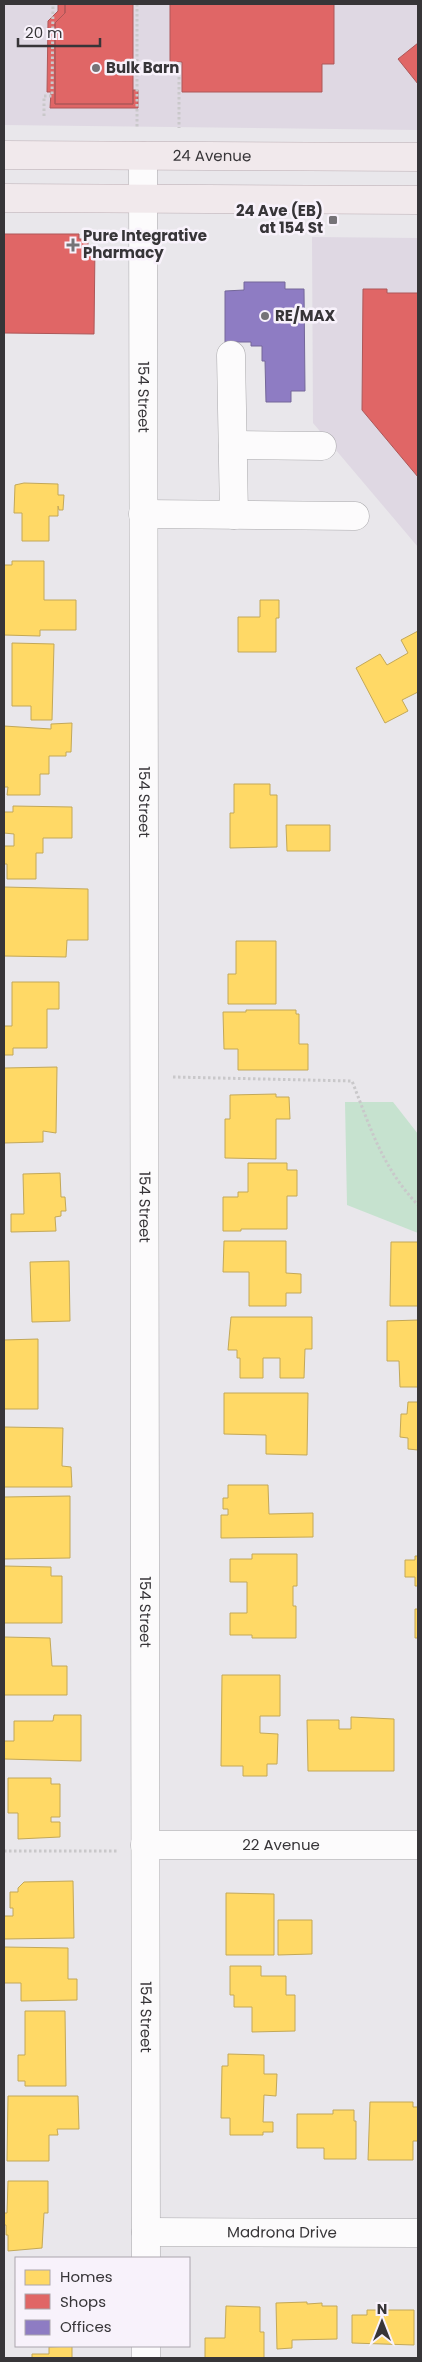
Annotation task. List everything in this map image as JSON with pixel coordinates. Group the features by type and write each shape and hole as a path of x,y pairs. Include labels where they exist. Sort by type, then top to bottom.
{"main road":[{"name":"24 Avenue","path":"4,155 140,144 418,157"},
{"path":"4,198 418,200"}],"street":[{"name":"154 Street","path":"140,144 143,198 143,514 133,1848 146,2245"},
{"path":"231,355 234,515"},
{"path":"233,445 322,446"},
{"path":"143,514 356,516"},
{"name":"22 Avenue","path":"133,1848 418,1845"},
{"name":"Madrona Drive","path":"146,2245 418,2233"}],"path":[{"path":"44,116 44,96 52,96 53,4"},
{"path":"137,4 140,144"},
{"path":"179,62 179,125"},
{"path":"172,1077 352,1081 380,1153 399,1185 418,1205"},
{"path":"4,1851 133,1848"}],"shaded area":[{"path":"4,4 418,4 418,130 4,125"},
{"path":"312,237 418,238 418,547 313,423"}],"green space":[{"path":"345,1102 393,1102 418,1134 418,1233 347,1205"}],"building: Homes":[{"path":"24,483 58,484 58,495 64,495 63,510 59,510 58,506 58,516 49,516 49,541 22,541 22,513 14,513 15,485"},
{"path":"12,561 44,561 44,600 76,600 76,630 40,630 40,636 4,635 4,565 12,565"},
{"path":"260,600 279,600 279,618 276,618 276,652 238,652 238,617 260,617"},
{"path":"418,631 418,692 402,700 408,711 385,723 356,668 380,654 387,665 408,653 401,640"},
{"path":"12,643 54,644 52,720 31,720 31,706 12,706"},
{"path":"72,723 71,752 66,752 66,756 49,756 49,774 40,774 40,795 7,795 8,787 4,787 4,726 51,729 51,724"},
{"path":"234,784 270,784 270,795 277,795 277,847 230,848 230,813 234,813"},
{"path":"13,806 72,807 72,838 43,838 43,853 36,853 36,879 7,879 7,864 4,864 4,846 14,846 14,834 4,833 4,812 13,812"},
{"path":"286,825 330,825 330,851 287,851"},
{"path":"4,887 88,889 88,940 67,940 66,957 4,956"},
{"path":"236,941 276,941 276,1004 228,1004 228,974 236,974"},
{"path":"12,982 59,982 59,1009 47,1009 47,1048 13,1048 13,1055 4,1055 4,1026 12,1026"},
{"path":"246,1010 296,1010 296,1014 299,1014 299,1044 308,1044 308,1070 238,1070 238,1049 224,1049 223,1012 246,1012"},
{"path":"57,1067 56,1133 43,1131 43,1142 4,1143 4,1068"},
{"path":"276,1094 276,1097 289,1097 290,1119 276,1119 276,1159 225,1158 225,1119 230,1119 230,1095"},
{"path":"248,1163 287,1163 287,1170 297,1170 297,1196 287,1196 287,1229 223,1231 223,1197 238,1197 238,1192 248,1192"},
{"path":"60,1173 61,1197 65,1197 66,1211 61,1211 61,1216 55,1217 56,1231 11,1232 11,1214 24,1214 23,1174"},
{"path":"224,1241 286,1241 286,1273 301,1274 301,1293 286,1293 286,1306 249,1306 249,1272 223,1272"},
{"path":"391,1242 418,1242 418,1306 390,1306"},
{"path":"69,1261 70,1321 32,1322 30,1262"},
{"path":"231,1317 312,1317 312,1349 305,1349 304,1378 280,1378 280,1358 263,1358 263,1378 240,1378 240,1358 237,1358 237,1350 228,1350"},
{"path":"418,1320 418,1387 400,1387 399,1361 387,1361 387,1321"},
{"path":"38,1339 38,1409 4,1409 4,1340"},
{"path":"224,1393 308,1393 307,1455 266,1454 266,1435 224,1434"},
{"path":"408,1402 418,1402 418,1450 408,1449 408,1438 400,1437 401,1414 407,1414"},
{"path":"4,1427 63,1428 62,1466 71,1467 72,1487 4,1487"},
{"path":"228,1485 268,1485 269,1514 313,1513 313,1537 221,1538 221,1515 228,1515 228,1509 223,1509 223,1498 228,1498"},
{"path":"70,1496 70,1558 4,1559 4,1497"},
{"path":"252,1554 297,1554 297,1586 293,1586 293,1606 296,1606 296,1638 252,1638 252,1635 230,1635 230,1613 247,1613 247,1582 230,1582 230,1559 252,1559"},
{"path":"415,1556 418,1556 418,1586 415,1586 415,1577 405,1577 405,1560 415,1560"},
{"path":"4,1566 51,1567 51,1576 62,1576 62,1623 4,1623"},
{"path":"415,1609 418,1609 418,1638 415,1638"},
{"path":"4,1637 50,1638 52,1666 67,1666 67,1695 4,1695"},
{"path":"222,1675 280,1675 280,1716 260,1716 260,1733 278,1734 277,1764 267,1764 267,1776 243,1776 243,1766 221,1766"},
{"path":"54,1715 81,1715 81,1761 4,1759 4,1741 14,1741 14,1721 53,1721"},
{"path":"351,1717 394,1719 394,1771 308,1771 307,1720 339,1720 339,1729 351,1729"},
{"path":"8,1778 51,1778 51,1784 60,1784 60,1817 51,1817 51,1822 60,1822 60,1837 18,1839 18,1813 8,1813"},
{"path":"73,1881 74,1938 4,1939 4,1916 13,1916 13,1908 10,1908 10,1892 18,1892 18,1888 24,1882"},
{"path":"226,1893 274,1894 274,1955 226,1955"},
{"path":"278,1920 312,1920 312,1954 278,1955"},
{"path":"4,1947 68,1948 68,1979 77,1979 77,2000 21,2001 21,1983 4,1983"},
{"path":"230,1966 261,1966 261,1976 286,1976 286,1995 295,1995 295,2031 252,2032 252,2007 234,2007 234,1995 230,1995"},
{"path":"25,2011 65,2011 66,2086 25,2086 25,2081 18,2081 18,2055 25,2055"},
{"path":"228,2054 264,2055 264,2074 277,2074 276,2096 264,2095 263,2122 273,2122 273,2132 263,2132 263,2135 230,2135 230,2118 221,2118 222,2066 228,2066"},
{"path":"8,2096 78,2096 79,2129 57,2129 58,2135 49,2135 49,2161 7,2161"},
{"path":"370,2102 413,2102 413,2107 418,2107 418,2141 413,2141 413,2160 368,2160"},
{"path":"333,2110 354,2110 354,2121 356,2121 356,2159 324,2159 324,2148 297,2148 297,2114 333,2114"},
{"path":"8,2181 48,2181 48,2213 44,2213 42,2248 8,2251 8,2235 6,2235 6,2225 4,2225 4,2213 7,2213"},
{"path":"307,2302 307,2304 322,2303 322,2306 337,2306 337,2339 292,2340 292,2348 277,2349 276,2303"},
{"path":"226,2306 260,2307 260,2332 264,2332 264,2358 205,2358 205,2338 225,2338"},
{"path":"367,2310 414,2310 414,2345 352,2343 352,2315 367,2315"},
{"path":"49,2347 72,2347 72,2358 32,2358 32,2354 49,2354"}],"building: Shops":[{"path":"58,4 65,4 65,13 55,23 55,104 133,104 133,90 138,90 138,108 50,108 51,92 47,92 48,21 58,11"},
{"path":"65,4 133,4 133,104 55,104 55,23 65,13"},
{"path":"170,4 334,4 334,64 322,64 322,92 182,92 182,62 170,62"},
{"path":"418,43 418,84 398,59"},
{"path":"4,234 79,234 79,239 88,239 88,246 95,246 94,334 4,333"},
{"path":"363,289 387,289 387,293 418,293 418,477 362,410"}],"building: Offices":[{"name":"RE/MAX","path":"244,282 285,282 285,289 304,289 305,391 291,391 291,402 266,402 265,361 262,361 262,346 251,346 251,342 225,342 225,291 244,290"}],"place":[{"name":"Bulk Barn","path":"96,68"},
{"name":"24 Ave (EB) at 154 St","path":"333,220"},
{"name":"Pure Integrative Pharmacy","path":"73,245"},
{"name":"RE/MAX","path":"265,316"}]}
